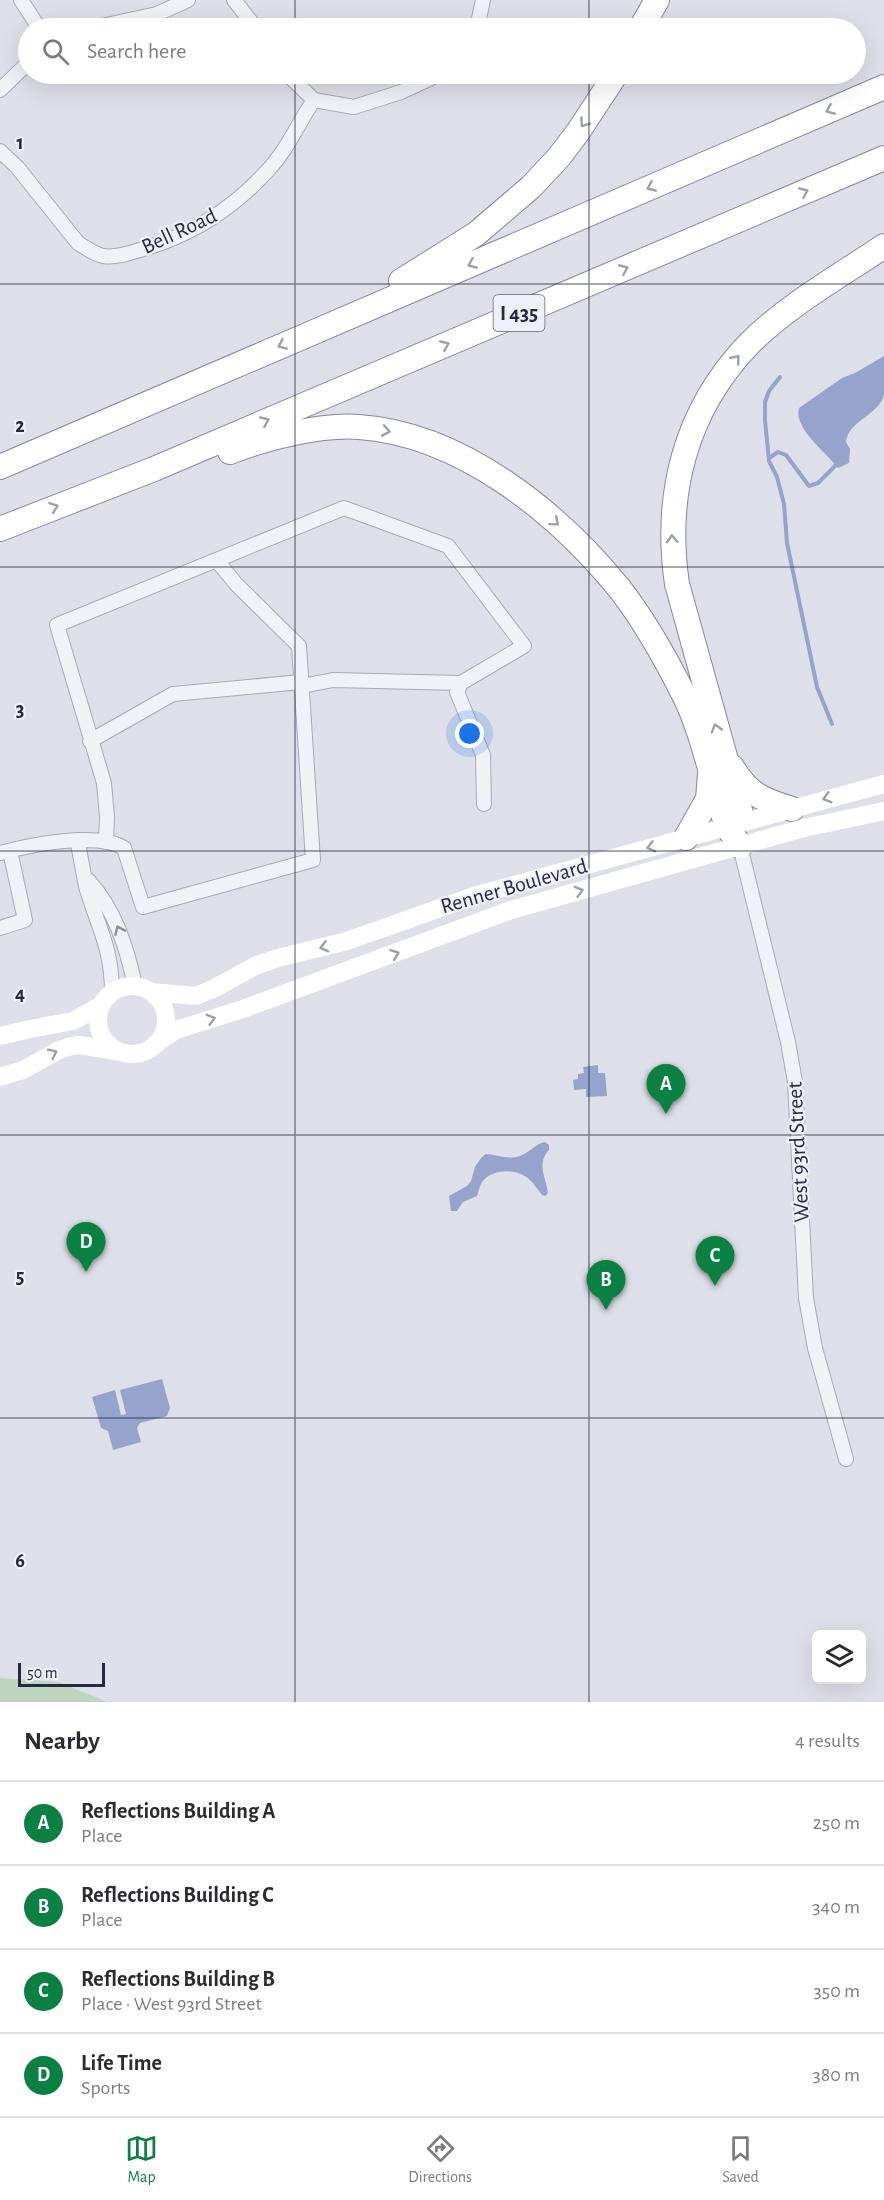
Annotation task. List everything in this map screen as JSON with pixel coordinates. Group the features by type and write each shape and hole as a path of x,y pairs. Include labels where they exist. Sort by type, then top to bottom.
{"highway":[{"path":"647,18 657,0"},
{"path":"336,322 351,303 399,282 476,234 531,187 578,132 609,84"},
{"path":"0,467 884,87"},
{"name":"I 435","path":"0,529 154,469 884,158"},
{"path":"737,831 717,762 672,554 674,499 686,448 708,399 748,345 799,304 884,246"},
{"path":"154,469 167,476 249,444 328,427 358,427 410,436 433,443 476,465 529,501 562,528 619,589 657,645 682,690 702,740 717,762 738,778 752,793 767,801 792,808"},
{"path":"686,838 708,799 717,762"}],"main road":[{"name":"Renner Boulevard","path":"158,1042 176,1030 243,1009 511,910 737,831 792,808 884,784"},
{"name":"Renner Boulevard","path":"143,989 196,996 255,966 278,958 347,941 477,895 686,838 737,831 804,828 884,811"},
{"path":"0,1036 73,1021 125,987 143,989 162,1004 165,1014 163,1032 158,1042 151,1048 136,1054 80,1045 70,1046 23,1070 0,1077"},
{"path":"107,999 98,1021 104,1039 118,1051"}],"street":[{"path":"21,0 33,18"},
{"path":"138,18 157,14 188,0"},
{"path":"234,0 248,18"},
{"path":"479,18 483,0"},
{"path":"0,90 18,73"},
{"path":"297,84 314,100 354,107 418,84"},
{"name":"Bell Road","path":"0,151 17,167 78,243 103,256 122,256 162,244 189,231 234,203 279,157 314,100"},
{"path":"90,741 173,694 333,680 461,683 524,646 448,546 344,508 57,625 90,741 104,783 107,817 106,842"},
{"path":"0,928 25,920 5,852 77,840 116,843 124,848 143,907 313,860 299,646 237,585 217,561"},
{"path":"461,683 457,692 483,755 484,804"},
{"name":"West 93rd Street","path":"737,831 788,1042 795,1082 806,1298 815,1348 846,1459"},
{"path":"77,840 85,878 110,956 112,968 107,999"},
{"path":"85,878 98,892 118,927 143,989"}],"green space":[{"path":"0,1678 59,1682 107,1702 0,1702"}],"water":[{"path":"884,356 884,395 876,408 848,435 846,442 850,449 849,463 838,468 806,432 801,424 799,408 842,378"},
{"path":"598,1065 598,1073 605,1073 607,1096 586,1097 586,1089 574,1090 573,1080 578,1079 578,1074 584,1073 583,1067"},
{"path":"545,1142 549,1145 549,1150 542,1166 548,1193 545,1196 525,1176 519,1173 498,1172 486,1177 477,1196 463,1202 457,1211 451,1211 449,1196 467,1186 475,1167 486,1154 516,1157"},
{"path":"162,1379 170,1408 167,1416 140,1423 137,1428 141,1442 113,1450 108,1431 101,1428 92,1397 115,1390 121,1415 126,1414 120,1390"}],"waterway":[{"path":"780,377 769,391 765,402 769,461 777,477 784,504 787,543 817,687 832,724"},
{"path":"769,458 778,452 786,455 809,486 818,483 836,465"}],"place":[{"name":"Reflections Building A","path":"666,1114"},
{"name":"Life Time","path":"86,1272"},
{"name":"Reflections Building B","path":"715,1286"},
{"name":"Reflections Building C","path":"606,1310"}]}
